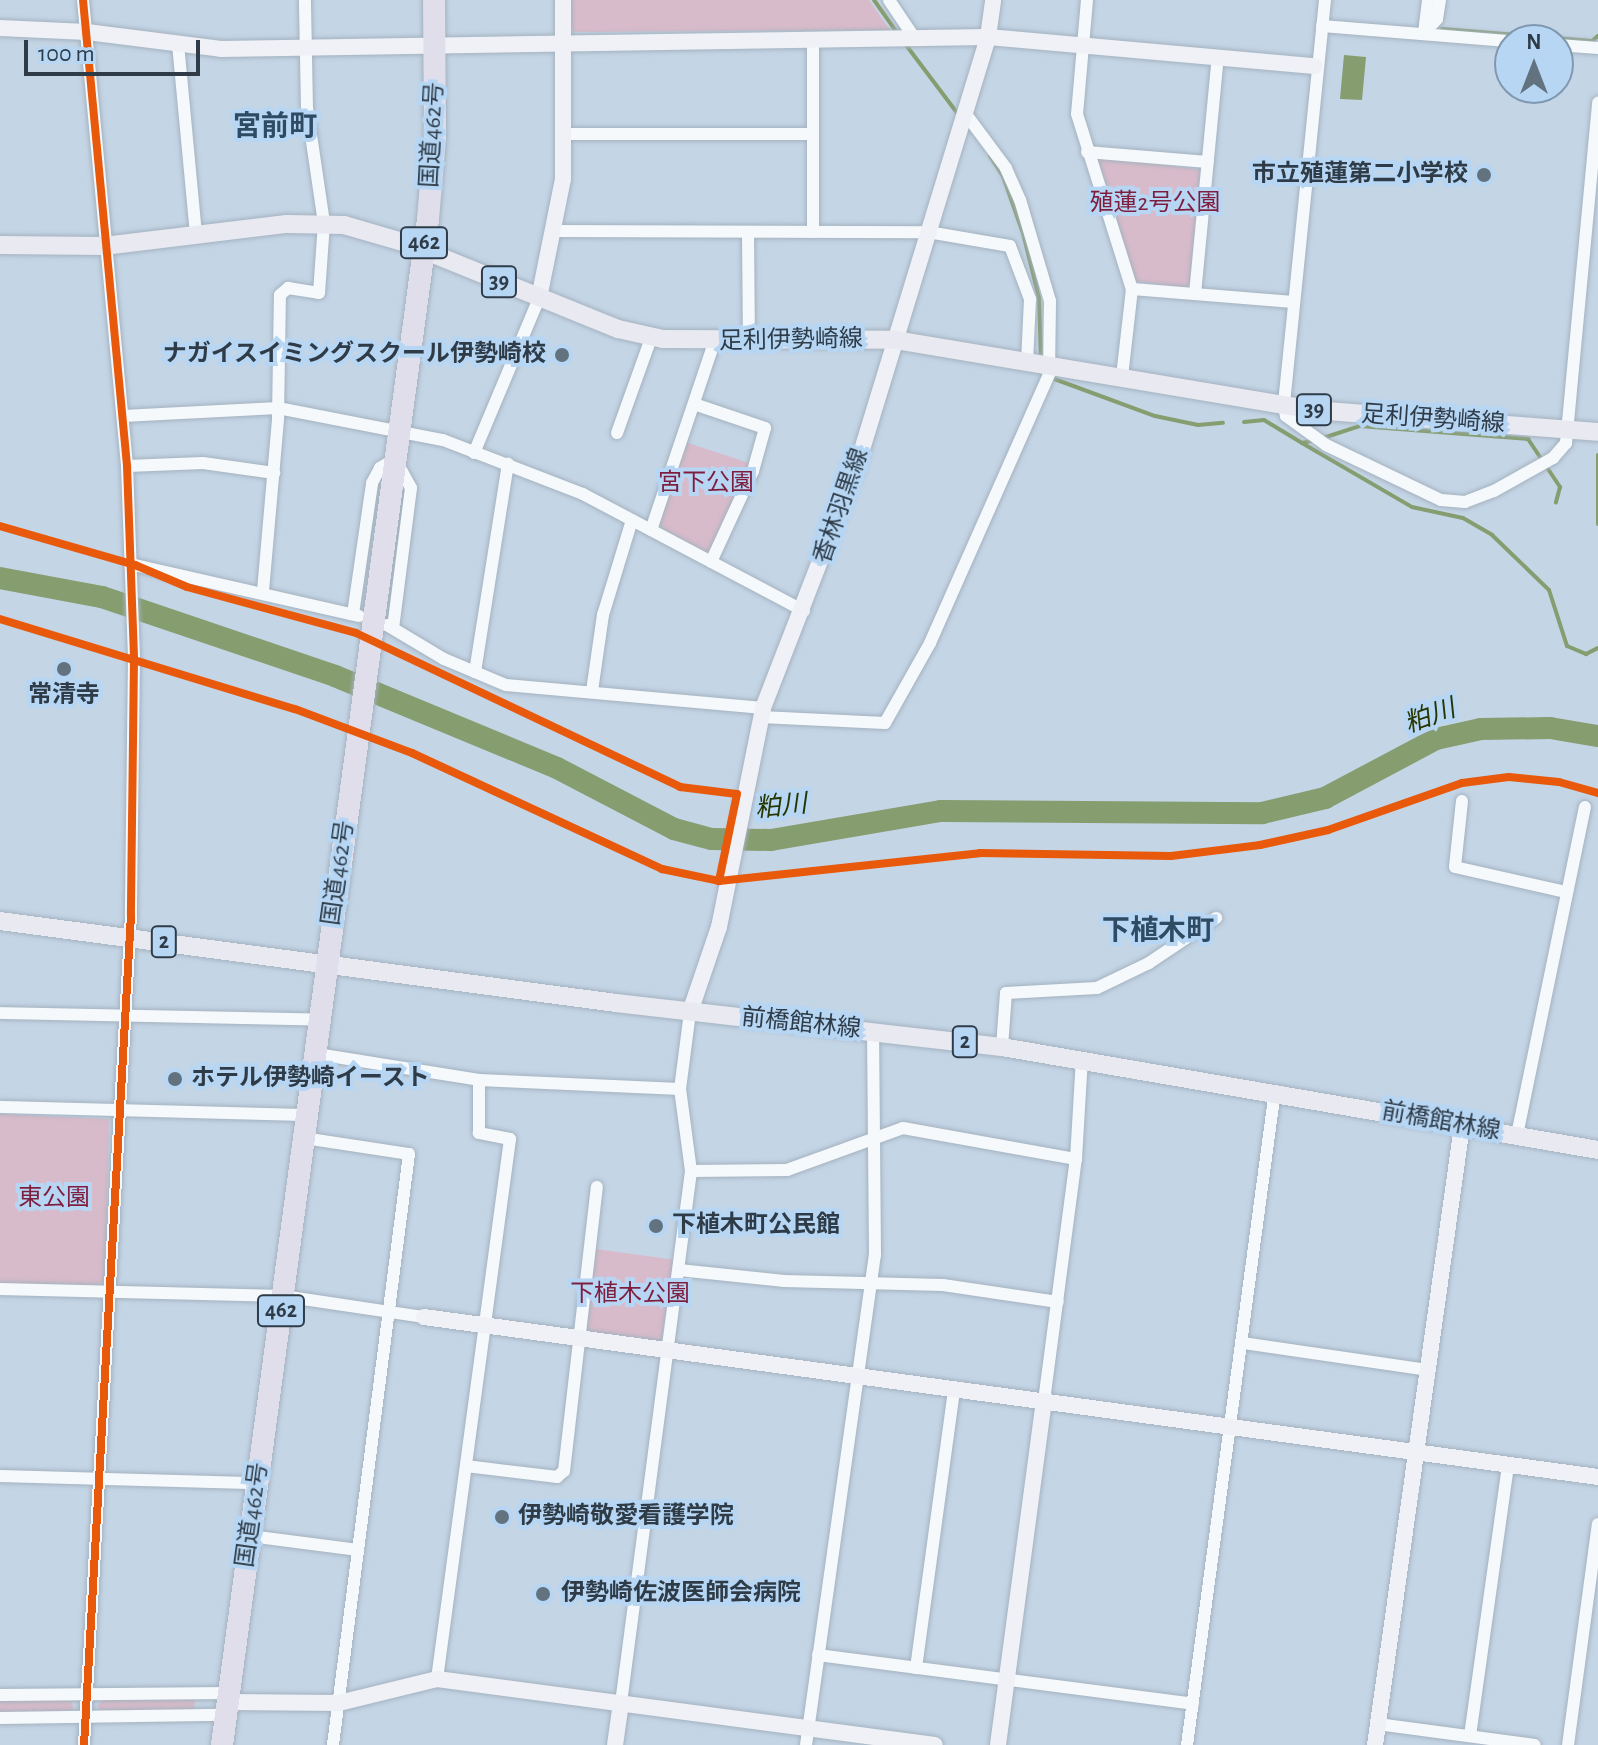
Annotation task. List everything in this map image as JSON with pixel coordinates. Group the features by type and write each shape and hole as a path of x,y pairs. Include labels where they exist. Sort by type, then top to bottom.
{"highway":[{"name":"国道462号","path":"222,1745 423,250 434,152 434,0"}],"main road":[{"name":"足利伊勢崎線","path":"0,245 104,246 324,223 359,228 423,250 539,298 651,338 714,343 896,340 1042,368 1122,377 1284,406 1584,431"},
{"name":"前橋館林線","path":"0,923 690,1012 1082,1058 1598,1150"}],"street":[{"path":"83,0 127,466 134,658 128,938 84,1745"},
{"path":"263,591 278,408 280,295 288,288 319,293 324,223 307,108 309,45 305,0"},
{"path":"474,453 539,298 553,231 564,134 563,0"},
{"path":"889,0 904,37"},
{"name":"香林羽黒線","path":"690,1012 719,930 762,713 841,515 988,37 993,0"},
{"path":"1087,0 1076,99 1087,152 1132,289 1122,377"},
{"path":"1325,0 1315,66 1284,406 1286,416 1326,445 1441,500 1465,502 1553,458 1566,443 1584,431 1598,102"},
{"path":"1424,33 1428,0"},
{"path":"1424,33 1437,19 1440,0"},
{"path":"1322,26 1494,40"},
{"path":"0,28 87,32 221,49 564,41 988,37 1315,66"},
{"path":"813,38 813,232"},
{"path":"178,44 196,234"},
{"path":"1574,46 1598,48"},
{"path":"1195,294 1218,57"},
{"path":"130,568 263,591 356,615 375,475 395,459 411,488 390,627 506,685 592,691 762,713 885,723 930,643 1042,368 1050,301 1020,200 1006,168 963,118"},
{"path":"564,134 813,134"},
{"path":"1087,152 1208,162"},
{"path":"553,231 928,232 1010,246 1016,252 1030,299 1042,368"},
{"path":"748,232 749,342"},
{"path":"1132,289 1293,302"},
{"path":"617,433 651,338"},
{"path":"651,530 714,343"},
{"path":"694,404 765,428 753,471 711,562"},
{"path":"123,416 278,408 443,440 561,483 804,611"},
{"path":"127,466 203,463 274,473"},
{"path":"475,672 508,464"},
{"path":"592,691 603,615 632,520"},
{"path":"1462,801 1455,867 1566,892"},
{"path":"1517,1135 1585,807"},
{"path":"1002,1047 1006,993 1097,988 1149,963 1216,918"},
{"path":"615,1745 691,1171 680,1089 690,1012"},
{"path":"0,1013 321,1020"},
{"path":"806,1745 855,1375 871,1285 876,1137 873,1032"},
{"path":"317,1054 479,1080 680,1089"},
{"path":"998,1745 1076,1159 1082,1058"},
{"path":"437,1679 510,1139 479,1133 479,1080"},
{"path":"1187,1745 1275,1091"},
{"path":"0,1107 307,1115"},
{"path":"1375,1745 1462,1126"},
{"path":"691,1171 787,1170 903,1128 1076,1159"},
{"path":"304,1138 409,1154 333,1745"},
{"path":"466,1466 557,1477 564,1471 597,1187"},
{"path":"679,1270 871,1285 943,1285 1058,1302"},
{"path":"0,1289 283,1296 1598,1477"},
{"path":"1243,1343 1428,1370"},
{"path":"916,1668 954,1389"},
{"path":"1470,1736 1508,1464"},
{"path":"0,1476 257,1483"},
{"path":"1568,1745 1596,1558 1598,1524"},
{"path":"250,1536 358,1550"},
{"path":"818,1655 1193,1704"},
{"path":"0,1695 87,1695 228,1703 339,1703 437,1679 935,1745"},
{"path":"0,1718 85,1717 228,1703"},
{"path":"1378,1724 1535,1745"}],"green space":[{"path":"570,0 869,0 890,30 575,32 570,29"},
{"name":"殖蓮2号公園","path":"1100,156 1202,170 1191,283 1185,288 1135,281 1096,163"},
{"name":"宮下公園","path":"685,442 752,464 712,551 706,553 662,529 659,522"},
{"name":"東公園","path":"0,1114 109,1119 105,1280 99,1285 0,1284"},
{"name":"下植木公園","path":"596,1249 676,1260 661,1341 586,1331"},
{"path":"190,1697 195,1700 194,1710 104,1713 97,1706 105,1698"},
{"path":"0,1700 71,1700 74,1710 0,1714"}],"shaded area":[{"path":"1344,55 1366,57 1362,100 1340,99"}],"waterway":[{"path":"874,0 898,34"},
{"path":"1442,29 1592,41 1598,36"},
{"path":"906,45 958,114"},
{"path":"990,156 1003,176 1023,233 1039,298 1041,358"},
{"path":"1049,377 1155,416 1198,425 1223,423"},
{"path":"1244,422 1264,420 1302,443 1315,440"},
{"path":"1323,438 1360,426 1528,439 1560,487 1556,502"},
{"path":"1302,443 1412,507 1463,518 1492,535 1549,590 1567,646 1586,654 1598,648"},
{"path":"1598,455 1598,524"},
{"name":"粕川","path":"0,578 102,597 335,676 557,768 674,829 712,839 771,840 941,811 1262,813 1325,798 1436,739 1481,729 1550,728 1598,736"}],"cycle path":[{"path":"83,0 127,466 134,658 131,915 84,1745"},
{"path":"0,526 135,565 187,587 356,633 680,787 737,794 719,881"},
{"path":"0,619 295,709 412,753 662,869 719,881 980,853 1171,856 1260,845 1328,830 1462,783 1509,777 1559,782 1598,793"}],"place":[{"name":"市立殖蓮第二小学校","path":"1484,175"},
{"name":"ナガイスイミングスクール伊勢崎校","path":"562,355"},
{"name":"常清寺","path":"64,669"},
{"name":"ホテル伊勢崎イースト","path":"175,1079"},
{"name":"下植木町公民館","path":"656,1226"},
{"name":"伊勢崎敬愛看護学院","path":"502,1517"},
{"name":"伊勢崎佐波医師会病院","path":"543,1594"}],"district":[{"name":"宮前町","path":"275,127"},
{"name":"下植木町","path":"1158,931"}]}
